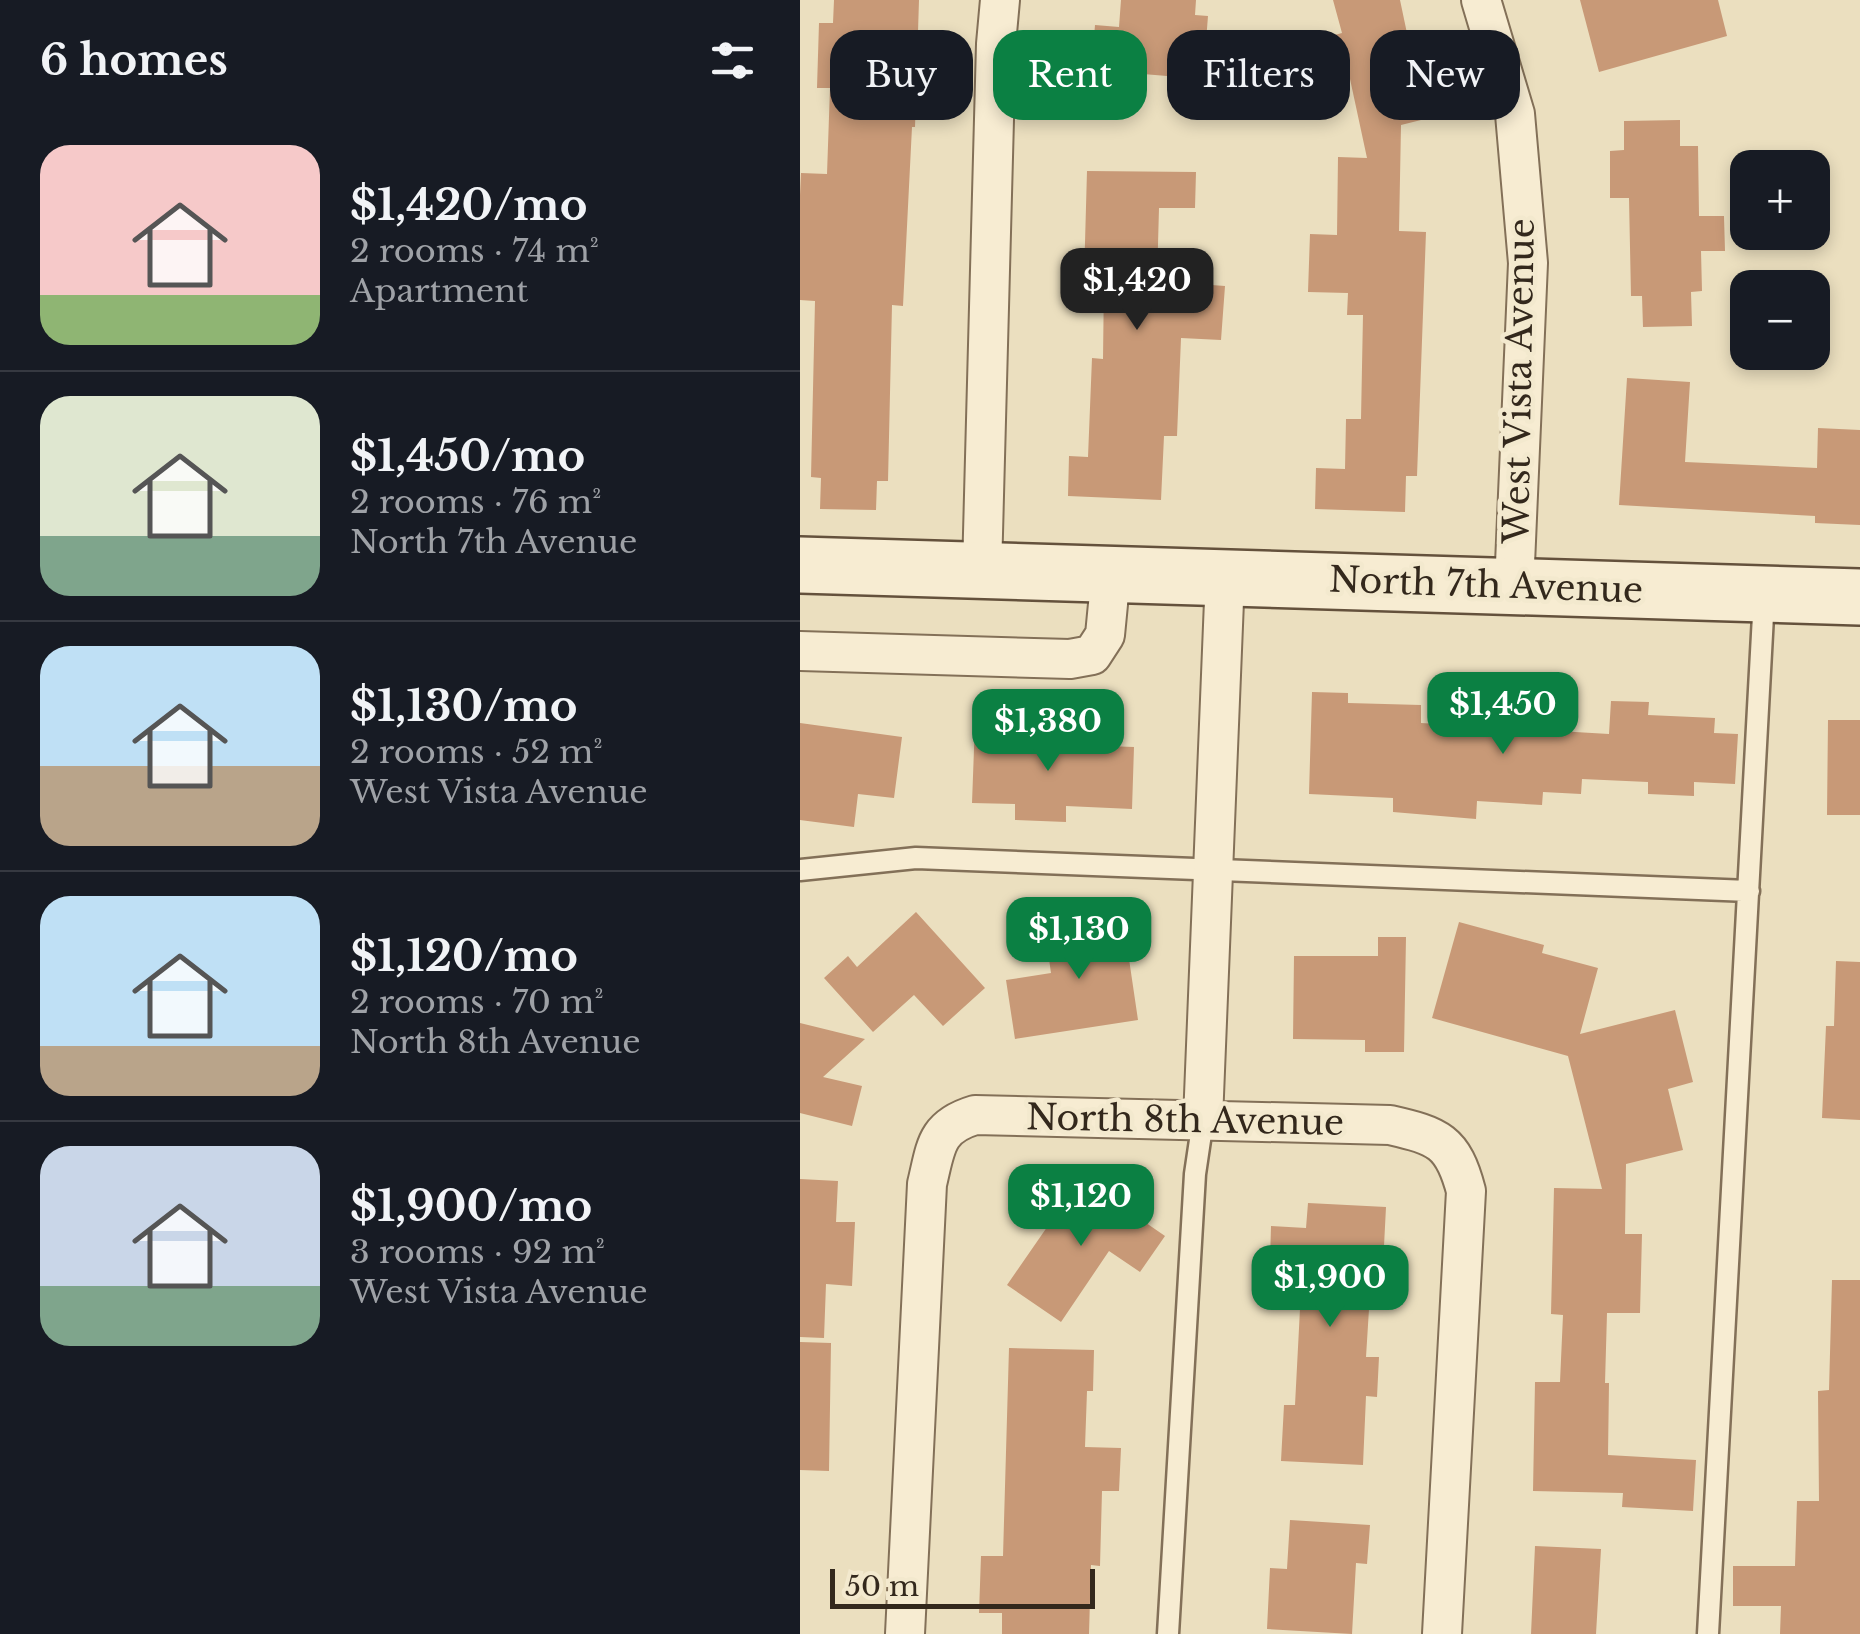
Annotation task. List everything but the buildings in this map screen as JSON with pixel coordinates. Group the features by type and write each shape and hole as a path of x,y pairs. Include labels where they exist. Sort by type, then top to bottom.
{"main road":[{"name":"North 7th Avenue","path":"800,565 1860,598"}],"street":[{"path":"982,571 1000,0"},
{"name":"West Vista Avenue","path":"1481,0 1515,114 1528,263 1514,587"},
{"path":"800,651 1070,660 1092,655 1106,635 1111,573"},
{"path":"1203,1120 1224,576"},
{"name":"North 8th Avenue","path":"905,1634 927,1184 943,1132 954,1121 975,1115 1390,1125 1430,1134 1455,1155 1466,1191 1442,1634"}],"lane":[{"path":"1708,1634 1764,594"},
{"path":"800,870 916,858 1749,891"},
{"path":"1168,1634 1195,1174 1203,1120"}]}
